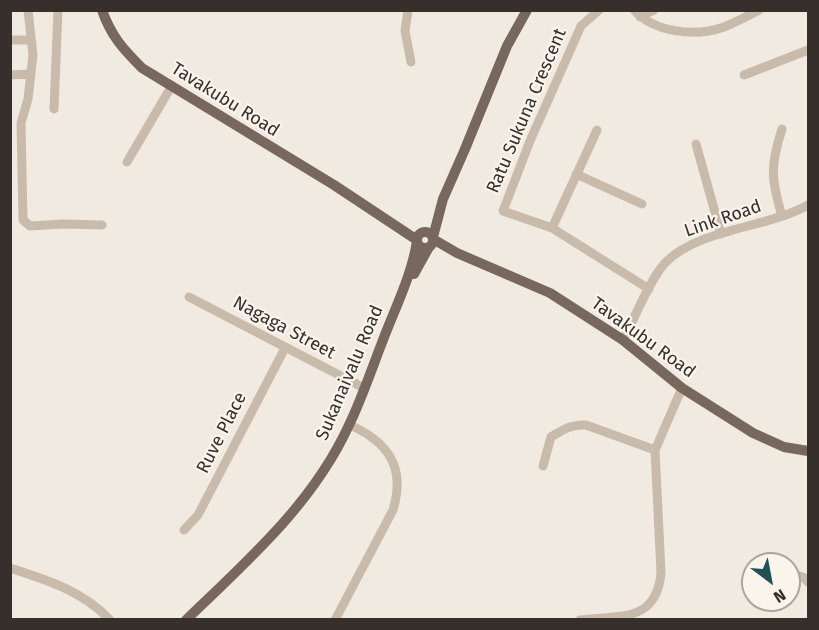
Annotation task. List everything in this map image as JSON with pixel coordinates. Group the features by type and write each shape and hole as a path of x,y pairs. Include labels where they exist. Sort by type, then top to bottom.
{"main road":[{"name":"Tavakubu Road","path":"102,10 121,47 142,68 171,87 381,216 425,239 550,293 623,340 682,388 753,433 784,447 808,451"},
{"name":"Sukanaivalu Road","path":"186,620 285,522 317,480 350,425 399,298 465,149 507,46 527,10"}],"street":[{"path":"28,10 33,55 28,99 21,123 22,218 25,224 32,226 102,225"},
{"path":"54,109 58,10"},
{"path":"408,10 405,31 411,62"},
{"name":"Ratu Sukuna Crescent","path":"599,10 581,26 530,141 503,211 552,228 649,289"},
{"path":"637,14 654,10"},
{"path":"637,14 651,23 674,31 702,32 723,27 759,10"},
{"path":"10,40 31,40"},
{"path":"744,75 808,50"},
{"path":"10,75 31,74"},
{"path":"127,162 171,87"},
{"path":"10,123 21,123"},
{"path":"782,129 772,163 782,216"},
{"path":"552,228 597,130"},
{"path":"696,144 721,234"},
{"path":"10,169 21,168"},
{"path":"576,174 642,204"},
{"name":"Link Road","path":"623,340 664,264 682,250 721,234 796,212 808,205"},
{"name":"Nagaga Street","path":"189,297 364,388"},
{"name":"Ruve Place","path":"184,530 198,515 285,348"},
{"path":"580,620 635,613 647,607 659,590 661,572 655,450 682,388"},
{"path":"335,620 393,510 398,496 395,465 377,442 350,425"},
{"path":"543,466 551,437 566,428 577,425 586,425 655,450"},
{"path":"10,568 63,586 98,607 110,620"}]}
